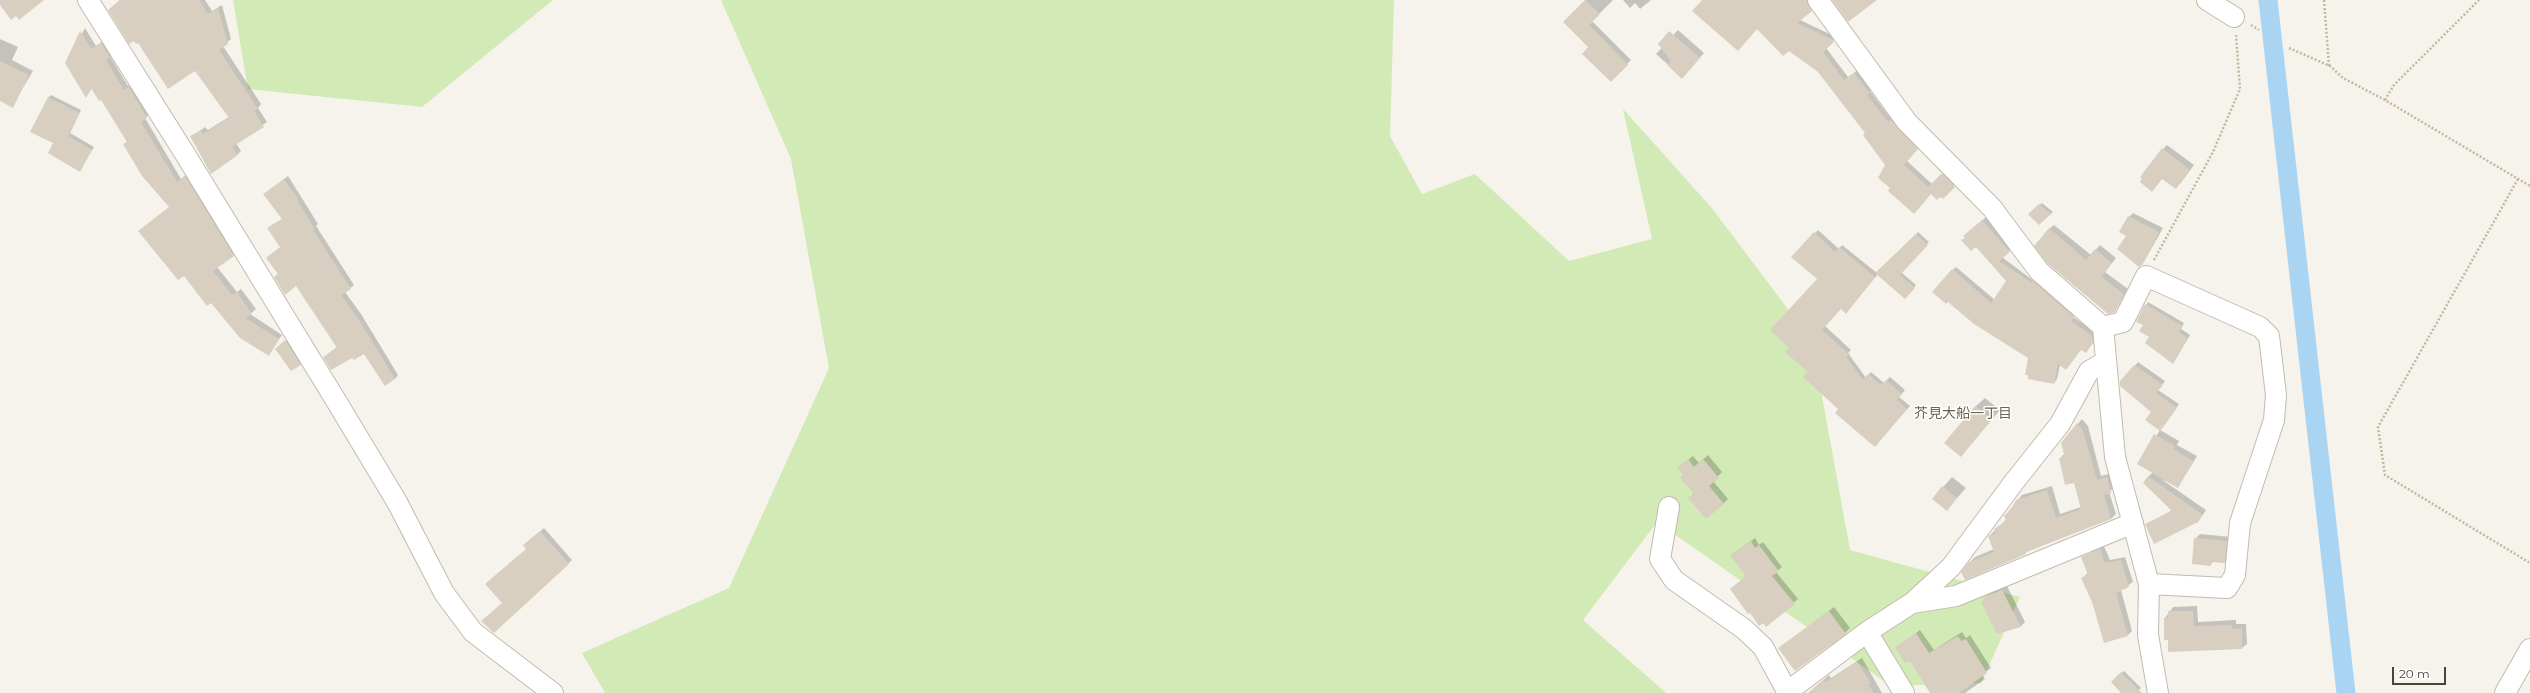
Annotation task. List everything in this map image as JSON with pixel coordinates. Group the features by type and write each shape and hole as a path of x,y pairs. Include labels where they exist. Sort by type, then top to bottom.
{"street":[{"path":"88,0 185,154 355,431 397,502 444,593 473,632 553,693"},
{"path":"1818,0 1907,122 1992,208 2039,271 2103,327 2105,362 2115,457 2149,584 2148,635 2158,693"},
{"path":"2207,0 2234,17"},
{"path":"2103,327 2123,322 2146,276 2260,327 2269,336 2276,395 2274,420 2240,523 2235,575 2228,588 2149,584"},
{"path":"1669,507 1660,558 1674,580 1744,628 1763,648 1787,693 1867,632 1912,603 1951,567 2014,482 2060,424 2089,372 2105,362"},
{"path":"1912,603 1956,596 2133,523"},
{"path":"1867,632 1904,693"},
{"path":"2505,693 2530,649"}],"path":[{"path":"2324,0 2330,66"},
{"path":"2385,100 2394,85 2479,0"},
{"path":"2146,276 2213,152 2240,89 2234,17"},
{"path":"2289,48 2330,66 2343,78 2385,100 2530,186"},
{"path":"2518,179 2378,426 2385,475 2530,563"}],"green space":[{"path":"233,0 553,0 422,107 248,89"},
{"path":"721,0 1394,0 1390,136 1422,194 1475,174 1569,261 1652,239 1623,109 1711,207 1812,341 1850,550 2020,597 1981,683 1891,686 1657,522 1583,620 1666,693 605,693 582,653 729,588 829,368 791,159"}],"building":[{"path":"0,0 44,0 19,20 16,16 11,20 0,5"},
{"path":"120,0 199,0 208,14 218,8 228,44 219,50 258,109 254,111 264,127 232,147 238,155 211,174 190,136 201,130 203,134 229,118 195,71 168,89 138,43 136,44 134,41 129,44 108,10"},
{"path":"1585,0 1600,14 1589,25 1628,65 1611,82 1582,54 1588,47 1563,22"},
{"path":"1702,0 1807,0 1812,11 1797,23 1833,40 1834,42 1823,52 1844,80 1854,73 1870,93 1867,95 1888,122 1891,120 1918,149 1904,165 1928,187 1942,173 1955,187 1943,199 1940,197 1937,200 1931,194 1914,214 1888,191 1890,188 1878,178 1885,165 1863,135 1865,133 1818,72 1789,51 1783,56 1757,29 1738,51 1692,11"},
{"path":"1832,0 1877,0 1848,22"},
{"path":"80,31 91,49 101,43 110,57 106,60 124,90 129,87 147,118 141,122 177,182 185,176 234,256 213,271 232,295 237,292 252,314 245,318 279,339 269,356 240,338 211,303 207,306 184,276 178,280 138,231 169,207 142,176 123,144 127,142 101,100 99,101 91,88 86,98 65,63"},
{"path":"1669,31 1700,58 1682,79 1667,65 1671,61 1658,44"},
{"path":"0,61 29,75 13,108 0,101"},
{"path":"48,97 79,113 68,136 92,150 80,172 48,153 53,143 30,132"},
{"path":"2162,148 2190,170 2176,189 2162,179 2152,192 2140,182 2142,179 2140,177"},
{"path":"284,179 298,199 297,200 315,229 313,230 351,289 341,295 358,318 395,379 385,386 364,354 354,360 352,358 331,370 323,357 337,348 296,286 285,295 274,277 278,274 266,258 280,247 267,228 282,219 263,194"},
{"path":"2039,204 2051,214 2039,225 2028,214"},
{"path":"2128,216 2159,232 2142,265 2139,267 2117,249 2126,236 2119,232"},
{"path":"1982,220 2010,252 1999,261 2032,283 2033,281 2074,317 2071,321 2092,336 2093,343 2086,353 2081,350 2066,370 2058,364 2054,384 2028,379 2028,375 2025,375 2028,358 1974,324 1948,302 1946,304 1932,292 1952,269 1991,303 2006,281 1976,247 1971,251 1961,240 1965,238 1963,236"},
{"path":"2049,228 2086,260 2095,249 2112,263 2101,277 2124,294 2115,312 2108,314 2047,263 2034,246"},
{"path":"1814,232 1835,252 1839,247 1875,277 1846,314 1841,309 1822,330 1849,354 1846,357 1863,380 1868,374 1881,385 1886,380 1902,394 1897,400 1907,409 1875,447 1835,413 1838,409 1803,377 1808,372 1785,352 1789,348 1770,330 1817,279 1791,257"},
{"path":"1916,234 1928,245 1900,275 1915,288 1905,299 1875,273"},
{"path":"2145,304 2182,326 2179,332 2188,338 2173,364 2145,343 2149,337 2139,331 2143,325 2136,322"},
{"path":"285,340 301,365 291,371 275,349"},
{"path":"2134,365 2163,385 2156,393 2177,408 2160,431 2145,420 2151,412 2120,386 2120,381"},
{"path":"1975,406 1992,419 1961,457 1944,443"},
{"path":"2077,423 2083,431 2097,480 2107,477 2111,493 2104,495 2111,519 2024,553 2024,555 1965,580 1961,572 1969,562 1994,552 1988,536 1996,533 1994,529 2006,521 2004,515 2008,514 2016,500 2047,490 2056,518 2081,509 2074,483 2065,485 2059,458 2065,457 2061,443"},
{"path":"2154,434 2175,446 2173,449 2193,461 2178,488 2137,464"},
{"path":"1688,459 1694,467 1703,459 1719,478 1709,486 1724,504 1706,519 1688,498 1694,494 1680,478 1683,475 1677,468"},
{"path":"2148,476 2203,515 2198,522 2154,544 2145,524 2172,511 2143,483"},
{"path":"1942,486 1957,498 1947,511 1932,499"},
{"path":"540,531 569,564 494,633 481,621 502,603 485,584 526,549 523,545"},
{"path":"2194,538 2227,541 2225,563 2211,562 2211,566 2192,564"},
{"path":"1751,541 1755,548 1759,545 1779,571 1772,576 1795,604 1766,627 1763,623 1759,626 1750,613 1748,614 1730,589 1746,576 1730,555"},
{"path":"2100,549 2105,563 2121,560 2129,587 2116,593 2128,636 2104,643 2092,602 2081,578 2088,575 2081,557"},
{"path":"2002,590 2021,627 1997,634 1981,602 1984,600 1983,597"},
{"path":"1829,611 1846,634 1795,671 1778,648"},
{"path":"2168,611 2193,611 2194,626 2232,625 2232,629 2242,628 2242,649 2168,652 2168,640 2164,640 2164,618 2168,618"},
{"path":"1916,633 1929,653 1958,636 1961,641 1966,639 1987,673 1959,693 1930,693 1910,661 1905,663 1895,647"},
{"path":"1857,662 1871,683 1868,684 1874,693 1808,693 1824,679 1826,682"},
{"path":"2121,672 2142,693 2121,693 2111,682"}],"waterway":[{"path":"2268,0 2346,693"}],"district":[{"name":"芥見大船一丁目","path":"1963,414"}]}
